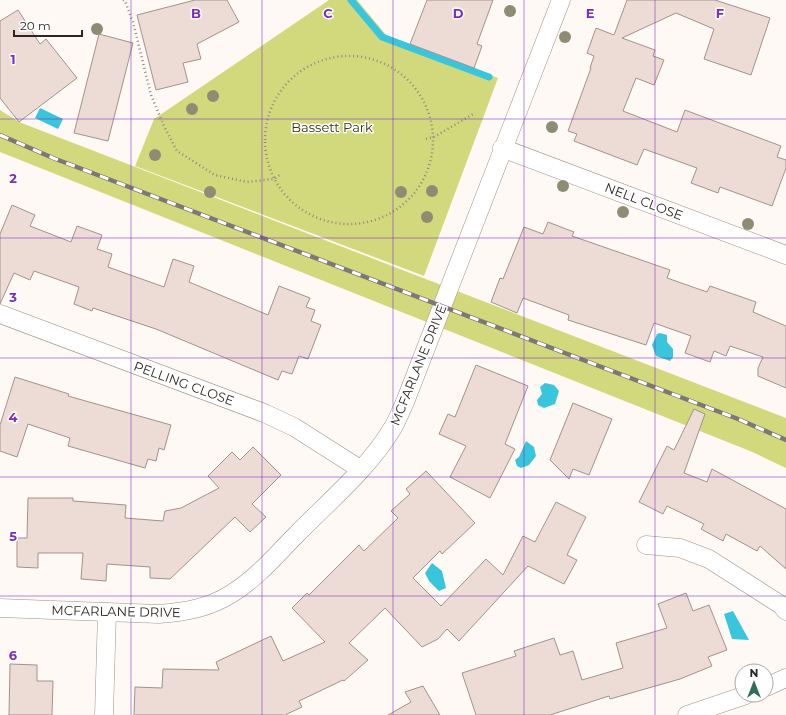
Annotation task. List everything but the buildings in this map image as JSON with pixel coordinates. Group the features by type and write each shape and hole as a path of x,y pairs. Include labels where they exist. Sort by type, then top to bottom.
{"street":[{"name":"MCFARLANE DRIVE","path":"0,608 159,614 185,612 208,605 231,594 257,574 360,469 378,449 393,428 405,402 502,148 561,0"},
{"name":"NELL CLOSE","path":"502,148 786,254"},
{"name":"PELLING CLOSE","path":"0,314 264,412 294,427 360,469"},
{"path":"646,545 680,548 709,559 781,605 786,610"},
{"path":"104,715 107,612"},
{"path":"774,683 786,678"},
{"path":"687,715 734,699"}],"path":[{"path":"123,0 125,1 133,22 151,95 164,126 177,151 215,175 246,182 274,179 281,174"},
{"path":"340,56 367,57 393,68 414,86 428,110 434,137 431,161 421,184 405,203 389,213 360,223 335,223 311,215 291,201 274,179 266,156 265,128 274,101 290,79 313,64 340,56"},
{"path":"426,139 434,137 475,113"}],"green space":[{"name":"Bassett Park","path":"329,0 357,0 387,36 498,78 424,276 135,166 154,119"},
{"path":"0,110 19,122 786,418 786,468 750,451 0,152"}],"water":[{"path":"40,108 63,119 58,129 35,118"},
{"path":"660,333 667,335 667,342 673,349 673,357 670,361 656,356 652,345 657,334"},
{"path":"545,383 554,385 559,391 555,404 544,408 538,405 537,400 542,394 540,387"},
{"path":"526,441 534,447 536,456 529,465 521,468 517,466 515,460 519,457"},
{"path":"432,563 442,571 446,588 439,591 429,581 425,573"},
{"path":"733,611 749,640 732,639 724,614"}],"waterway":[{"path":"351,0 382,37 489,77"}],"railway":[{"path":"0,135 53,158 738,419 786,440"}]}
